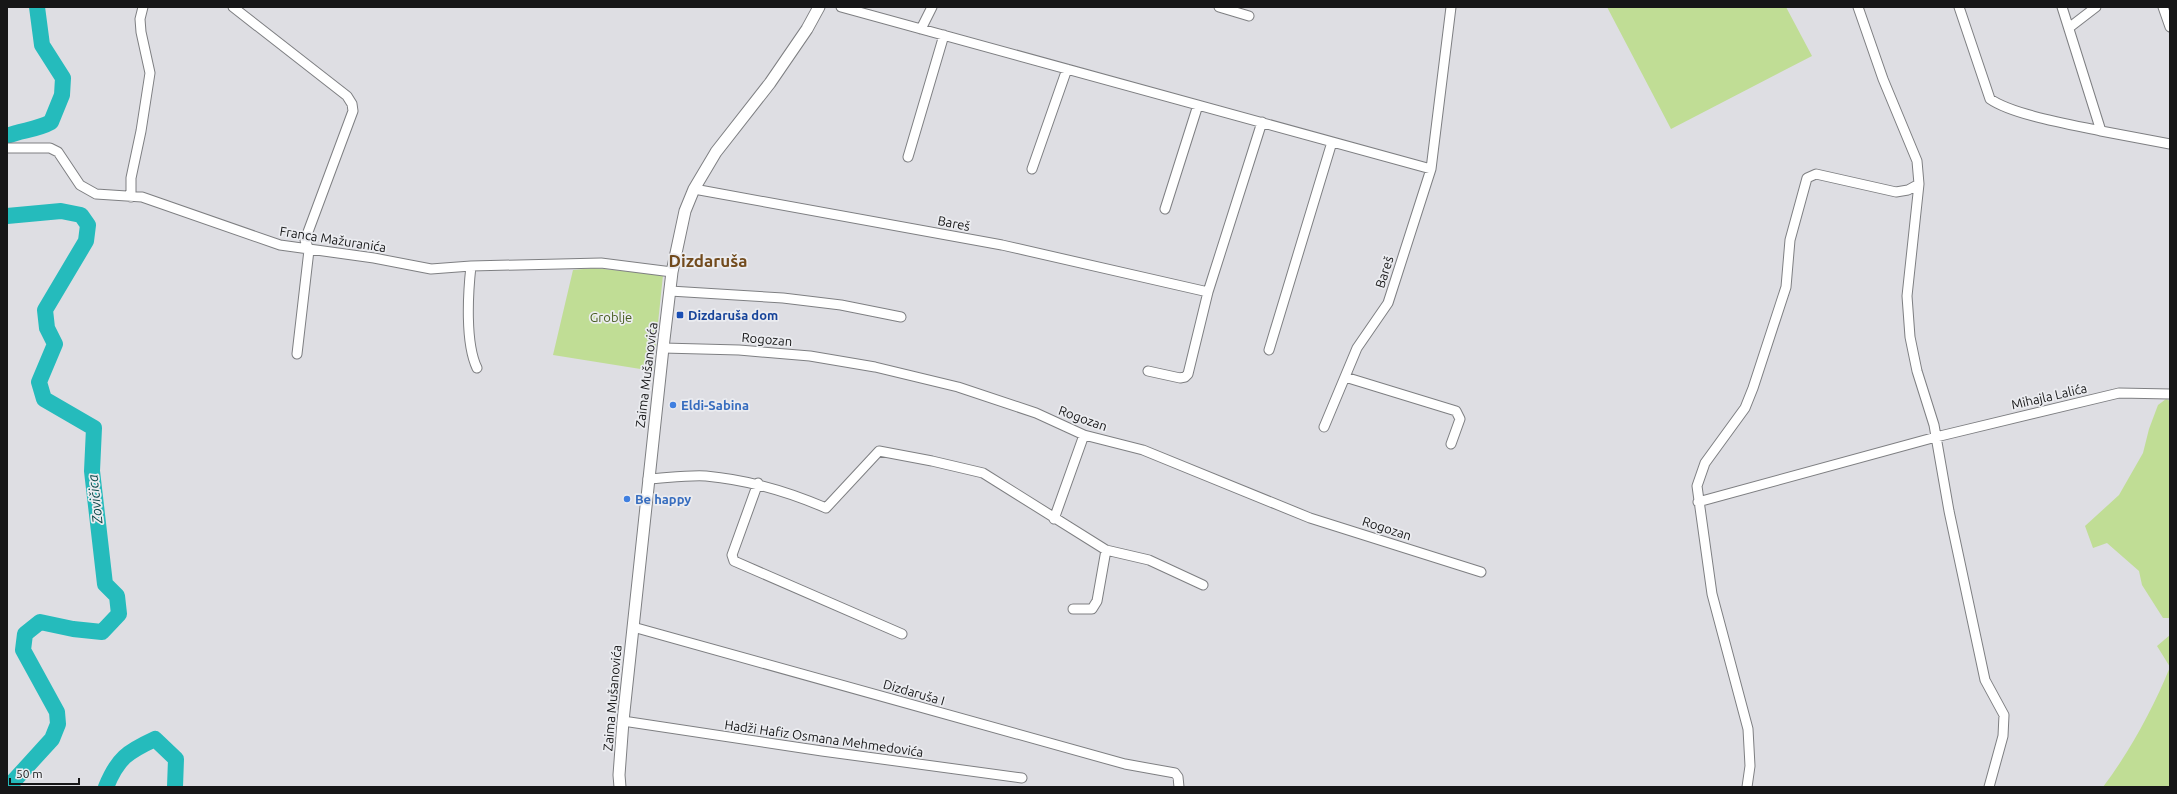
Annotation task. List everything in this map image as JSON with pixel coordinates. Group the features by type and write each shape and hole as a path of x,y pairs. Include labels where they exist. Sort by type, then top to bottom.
{"street":[{"path":"131,197 131,178 141,131 150,73 141,32 140,19 143,7"},
{"path":"233,7 347,96 352,104 353,112 305,240 309,250 297,354"},
{"name":"Zaima Mušanovića","path":"620,787 619,775 623,721 648,479 672,272 685,211 694,189 716,152 770,83 807,29 819,7"},
{"path":"841,7 1431,169"},
{"path":"921,29 932,7"},
{"path":"1219,7 1249,16"},
{"name":"Bareš","path":"1324,427 1357,348 1388,303 1431,169 1451,7"},
{"path":"1858,7 1883,79 1917,161 1919,184 1907,309 1910,337 1936,437 1949,511 1985,680 2004,716 2003,736 1989,787"},
{"path":"1959,7 1990,99 2007,107 2050,119 2101,131 2170,144"},
{"path":"2062,7 2070,28 2101,131"},
{"path":"2070,28 2096,7"},
{"path":"2163,7 2170,27"},
{"path":"908,157 944,35"},
{"path":"1032,169 1067,69"},
{"path":"1165,209 1198,105"},
{"path":"1148,371 1180,378 1185,378 1188,374 1208,292 1262,122"},
{"path":"1269,350 1332,142"},
{"name":"Franca Mažuranića","path":"7,148 50,148 58,152 80,185 96,194 142,197 280,245 374,258 431,269 471,266 602,263 672,272"},
{"path":"1747,787 1750,766 1748,730 1732,675 1712,594 1698,502 1697,486 1705,463 1745,408 1786,287 1790,240 1807,178 1816,174 1896,192 1908,190 1919,184"},
{"name":"Bareš","path":"694,189 1002,245 1208,292"},
{"path":"471,266 468,295 472,359 477,368"},
{"path":"670,291 783,298 841,305 901,317"},
{"name":"Rogozan","path":"663,348 739,350 810,356 875,367 958,387 1036,413 1084,435 1143,450 1310,518 1481,572"},
{"path":"1345,377 1456,411 1460,419 1451,444"},
{"name":"Mihajla Lalića","path":"1698,502 1936,437 2119,392 2170,394"},
{"path":"1054,519 1084,435"},
{"path":"648,479 705,476 758,483 792,494 826,508 879,451 983,473 1054,519 1106,550 1148,560 1202,585"},
{"path":"758,483 732,555 734,562 902,634"},
{"path":"1073,609 1092,609 1097,601 1106,550"},
{"name":"Dizdaruša I","path":"633,627 1125,764 1175,773 1178,777 1178,787"},
{"name":"Hadži Hafiz Osmana Mehmedovića","path":"623,721 822,752 1022,778"}],"green space":[{"path":"1607,7 1786,7 1812,56 1671,129"},
{"name":"Groblje","path":"594,268 663,275 653,371 553,355 573,270"},
{"path":"2166,399 2170,401 2170,618 2163,618 2142,585 2139,571 2107,543 2093,548 2085,526 2119,495 2143,453 2149,429 2158,405"},
{"path":"2170,635 2170,667 2157,646"},
{"path":"2170,667 2170,787 2103,787 2140,729"}],"waterway":[{"name":"Zovičica","path":"7,136 40,127 51,122 62,95 63,78 42,45 37,7"},
{"name":"Zovičica","path":"7,216 61,211 81,215 88,225 86,241 45,310 47,328 55,344 39,382 44,399 94,428 92,471 105,584 117,596 119,614 102,632 73,629 40,622 25,634 23,650 57,712 58,724 52,739 11,784 11,787"},
{"name":"Zovičica","path":"106,787 110,777 119,762 124,757 130,752 155,739 176,759 175,787"}],"place":[{"name":"Dizdaruša dom","path":"680,315"},
{"name":"Eldi-Sabina","path":"673,405"},
{"name":"Be happy","path":"627,499"}],"district":[{"name":"Dizdaruša","path":"708,261"}]}
